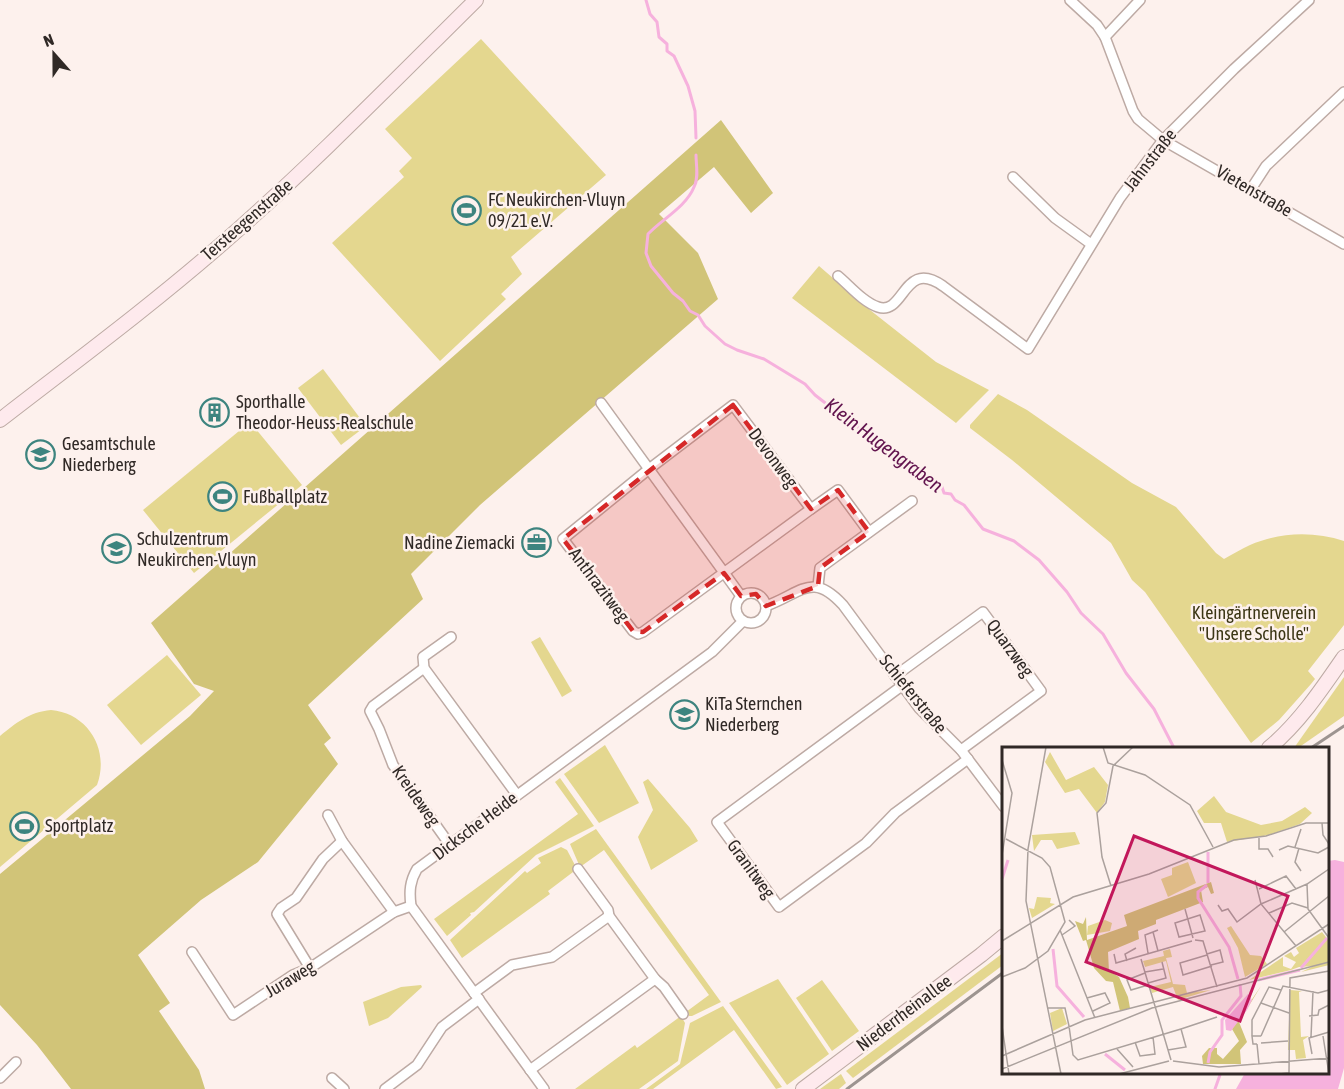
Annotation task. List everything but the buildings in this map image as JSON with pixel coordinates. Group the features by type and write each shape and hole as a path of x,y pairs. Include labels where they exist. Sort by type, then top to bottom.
{"main road":[{"name":"Tersteegenstraße","path":"1,418 149,306 224,242 301,172 476,0"},
{"path":"1270,747 1287,731 1344,657"},
{"path":"1258,747 1308,705"},
{"name":"Niederrheinallee","path":"803,1089 1002,938"},
{"name":"Niederrheinallee","path":"816,1089 1002,950"}],"street":[{"name":"Vietenstraße","path":"1070,0 1097,26 1104,37 1138,119 1163,140 1344,244"},
{"path":"1104,37 1140,0"},
{"name":"Jahnstraße","path":"838,276 864,299 877,307 884,308 896,302 913,281 928,278 943,286 1028,349 1120,198 1163,140 1234,69 1309,0"},
{"path":"1251,189 1266,166 1344,92"},
{"path":"1013,177 1054,218 1091,244"},
{"path":"600,403 741,596"},
{"name":"Devonweg","path":"649,469 733,405 811,509"},
{"name":"Anthrazitweg","path":"649,469 563,539 633,631 638,634 724,573"},
{"path":"724,573 838,490 869,532"},
{"path":"743,621 736,614 735,609 741,596 746,593 756,594 764,600 766,606 806,587 818,586 820,568 912,501"},
{"name":"Schieferstraße","path":"818,586 831,592 843,605 895,676 927,716 961,750 1002,804"},
{"name":"Dicksche Heide","path":"411,906 410,885 417,869 712,652 743,621 757,622 765,615 766,606"},
{"name":"Quarzweg","path":"895,676 983,612 1041,691 961,750"},
{"name":"Kreideweg","path":"450,844 393,765 370,711 373,706 424,668 423,657 451,637"},
{"path":"424,668 517,795"},
{"name":"Granitweg","path":"903,686 717,822 779,907 866,843 895,813 968,759"},
{"path":"328,815 342,841 394,912"},
{"path":"310,968 277,914 281,908 296,898 323,859 342,841"},
{"path":"578,869 608,910 609,916 683,1014"},
{"path":"411,906 541,1088"},
{"name":"Juraweg","path":"192,952 233,1014 293,975 310,968 394,912 411,906"},
{"path":"385,1089 417,1065 442,1027 512,965 552,957 609,916"},
{"path":"530,1070 655,979"},
{"path":"0,1078 16,1062"},
{"path":"332,1078 344,1089"}],"highlighted area":[{"path":"733,405 811,509 838,490 869,532 820,568 818,586 766,606 756,594 741,596 724,573 643,632 633,631 563,539"}],"green space":[{"name":"FC Neukirchen-Vluyn 09/21 e.V.","path":"481,39 606,175 511,257 522,274 501,294 506,299 440,361 332,243 404,177 399,171 412,158 385,129"},
{"path":"819,266 936,362 989,390 956,423 792,298"},
{"path":"323,369 366,426 341,445 298,388"},
{"name":"Kleingärtnerverein \"Unsere Scholle\"","path":"998,394 1027,410 1132,483 1176,507 1216,553 1224,559 1250,545 1285,535 1309,534 1344,541 1344,625 1308,671 1315,679 1279,720 1251,743 1145,592 1132,580 1111,543 970,428 970,425"},
{"name":"Fußballplatz","path":"250,422 302,485 194,573 143,510"},
{"path":"540,637 572,691 562,697 531,642"},
{"path":"167,655 201,695 141,745 107,705"},
{"path":"1344,677 1344,716 1299,747 1295,747"},
{"name":"Sportplatz","path":"51,710 76,718 93,736 100,759 97,785 0,867 0,736 29,716"},
{"path":"605,745 639,803 599,823 564,774"},
{"path":"560,778 594,826 536,855 447,936 434,919 578,814 555,782"},
{"path":"648,779 690,828 698,841 651,870 638,837 653,810 643,782"},
{"path":"596,829 721,1002 689,1016 686,1012 709,995 604,850 580,867 570,844"},
{"path":"561,847 567,850 577,869 548,891 550,894 462,958 450,940 525,871 527,873 541,863 538,858"},
{"path":"1002,954 1002,966 853,1078 846,1071"},
{"path":"778,979 829,1054 787,1085 729,1003"},
{"path":"822,980 859,1031 832,1051 796,998"},
{"path":"421,985 422,987 388,1018 369,1026 363,1002 401,987"},
{"path":"723,1006 782,1087 776,1089 734,1030 653,1089 646,1089 680,1064 690,1023"},
{"path":"681,1016 685,1023 678,1061 639,1089 575,1089 635,1045 637,1048"},
{"path":"841,1074 846,1083 839,1089 820,1089"}],"shaded area":[{"path":"721,120 773,193 751,213 714,167 659,214 698,253 718,299 480,505 411,574 423,599 308,705 331,738 324,744 338,764 258,862 201,900 138,955 170,1003 159,1011 199,1070 205,1089 71,1089 37,1045 0,1005 0,874 190,716 214,691 194,684 151,623"},
{"path":"1329,861 1344,862 1344,1068 1338,1089 1236,1089 1244,1074 1329,1074"}],"waterway":[{"name":"Klein Hugengraben","path":"646,0 650,14 657,22 659,37 667,44 667,51 674,56 688,86 695,111 696,138"},
{"name":"Klein Hugengraben","path":"696,155 696,183 690,194 680,207 648,234 646,253 651,266 690,311 698,315 705,326 725,344 764,359 805,384 815,395 846,416 863,432 942,487 944,493 951,494 955,500 964,505 983,529 1014,541 1039,560 1067,592 1081,613 1103,634 1126,673 1154,709 1173,747"},
{"path":"1215,1089 1220,1074"}],"railway":[{"path":"1312,747 1344,726"},
{"path":"847,1089 1002,973"}],"place":[{"name":"FC Neukirchen-Vluyn 09/21 e.V.","path":"467,210"},
{"name":"Sporthalle Theodor-Heuss-Realschule","path":"215,412"},
{"name":"Gesamtschule Niederberg","path":"41,454"},
{"name":"Fußballplatz","path":"222,497"},
{"name":"Nadine Ziemacki","path":"536,543"},
{"name":"Schulzentrum Neukirchen-Vluyn","path":"116,549"},
{"name":"KiTa Sternchen Niederberg","path":"684,714"},
{"name":"Sportplatz","path":"24,826"}]}
